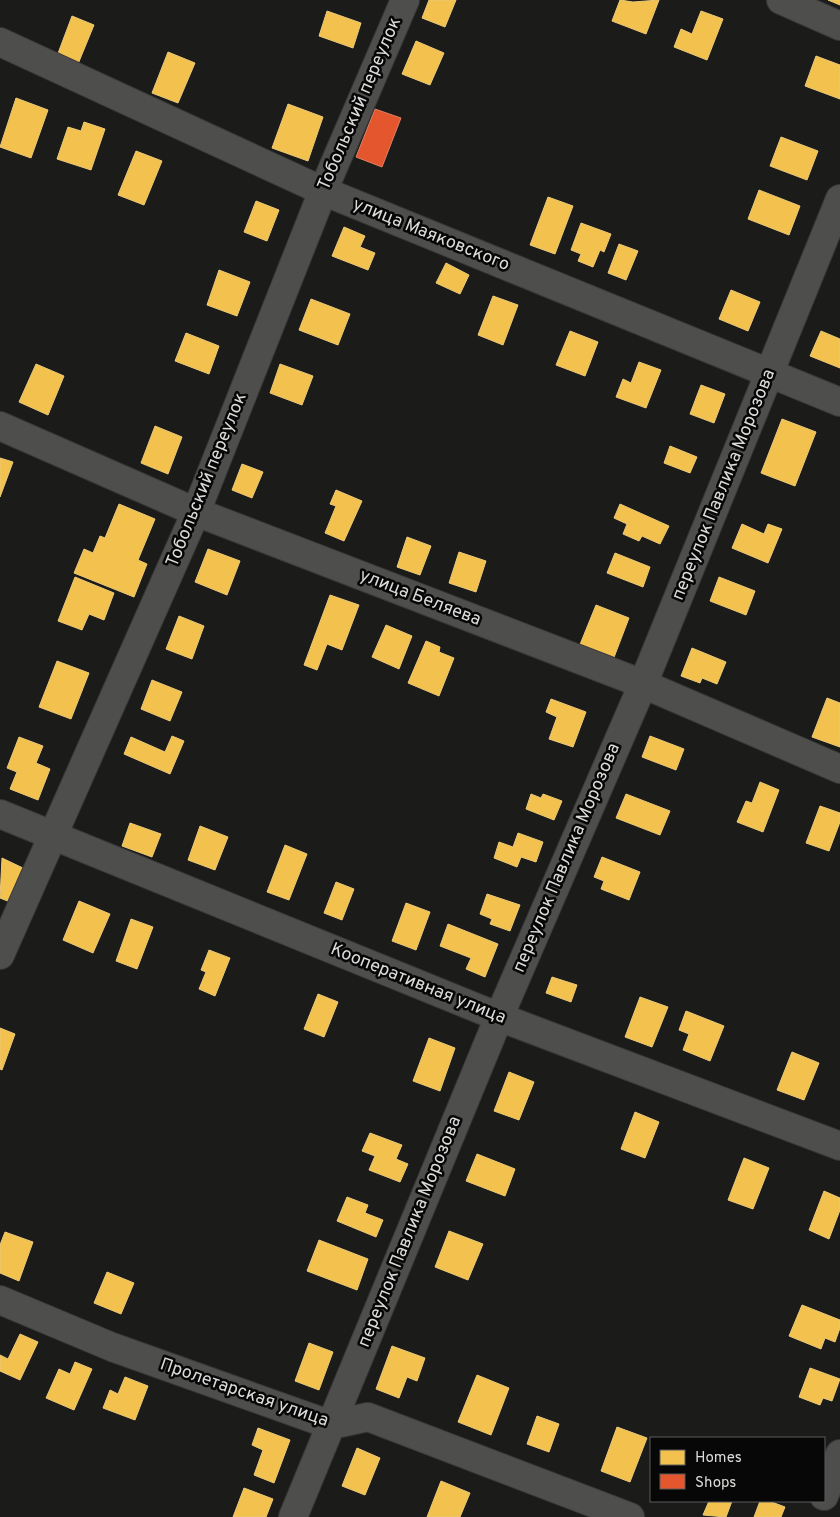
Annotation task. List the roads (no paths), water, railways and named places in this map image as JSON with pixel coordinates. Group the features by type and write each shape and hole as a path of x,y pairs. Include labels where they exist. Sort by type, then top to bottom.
{"street":[{"name":"Тобольский переулок","path":"0,955 196,512 323,190 405,0"},
{"path":"781,0 840,26"},
{"name":"улица Маяковского","path":"0,42 323,190 769,375 840,402"},
{"name":"переулок Павлика Морозова","path":"293,1517 499,1017 643,684 840,199"},
{"name":"улица Беляева","path":"0,426 196,512 643,684 840,769"},
{"name":"Кооперативная улица","path":"0,814 499,1017 840,1146"},
{"name":"Пролетарская улица","path":"0,1300 112,1347 331,1425 368,1417 630,1517"},
{"path":"825,1493 840,1454"},
{"path":"815,1517 822,1502"}]}
